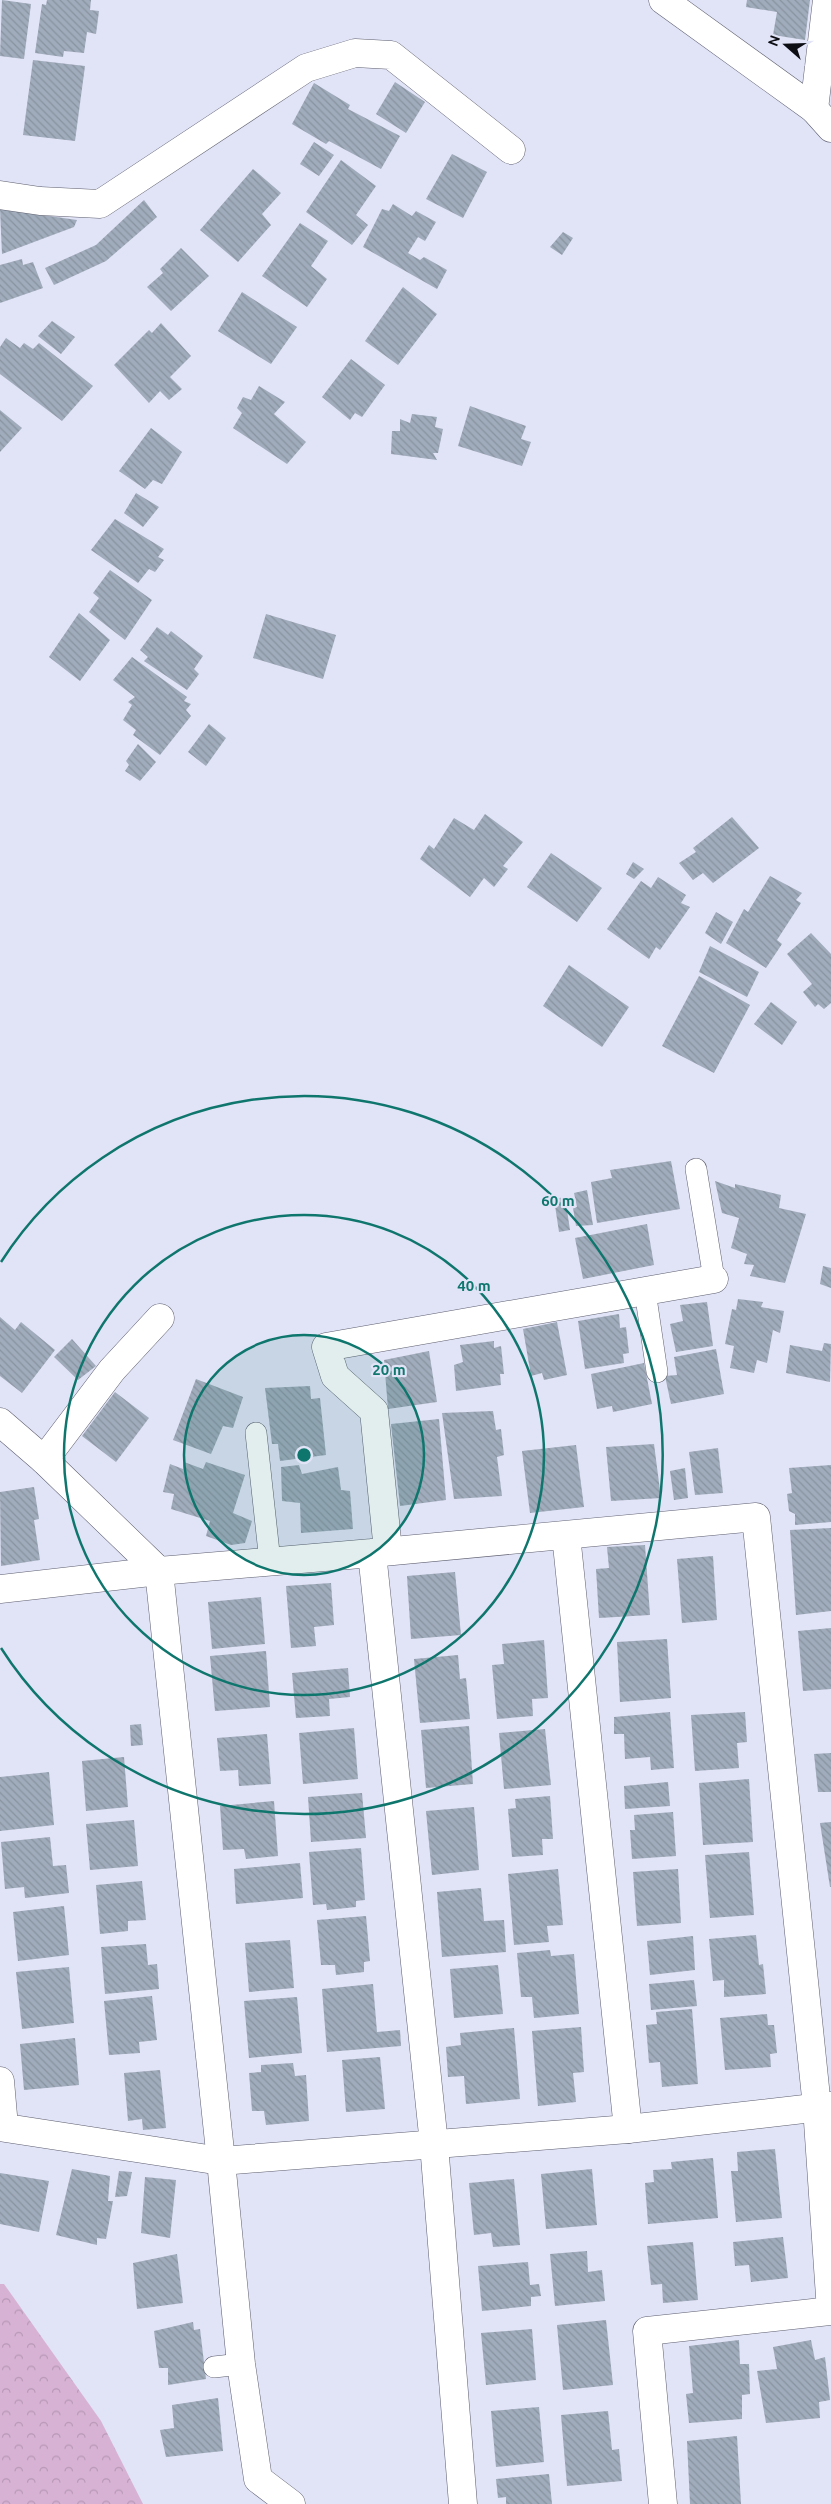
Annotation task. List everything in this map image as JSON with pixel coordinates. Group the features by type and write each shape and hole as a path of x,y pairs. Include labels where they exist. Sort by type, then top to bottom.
{"street":[{"path":"663,0 822,119"},
{"path":"822,119 827,0"},
{"path":"0,196 40,202 100,204 306,68 355,53 391,55 511,150"},
{"path":"463,2504 434,2144 380,1552 374,1411 335,1376 326,1348 714,1279"},
{"path":"44,1460 112,1370 160,1318"},
{"path":"0,1422 44,1460 159,1570 241,2364 258,2479 291,2504"},
{"path":"0,1589 159,1570 270,1562 756,1517 824,2106 831,2311 647,2331 663,2504"},
{"path":"566,1535 628,2129"},
{"path":"0,2081 2,2127 221,2161 628,2129 824,2106"}],"lane":[{"path":"696,1168 714,1279"},
{"path":"645,1291 656,1372"},
{"path":"256,1433 270,1562"},
{"path":"214,2367 241,2364"}],"green space":[{"path":"0,2284 4,2284 101,2421 143,2504 0,2504"}],"building":[{"path":"2,0 31,4 24,59 0,56"},
{"path":"47,0 91,0 90,10 99,11 96,34 87,32 84,53 64,51 63,57 35,53 42,4 46,5"},
{"path":"747,0 810,0 805,40 773,35 777,12 746,7"},
{"path":"33,60 85,66 75,141 23,135"},
{"path":"395,82 425,102 406,133 376,114"},
{"path":"314,83 350,105 348,109 400,136 381,169 329,141 326,144 292,124"},
{"path":"314,142 334,155 319,176 300,164"},
{"path":"452,154 487,172 463,218 426,199"},
{"path":"341,160 376,186 356,215 368,225 352,245 306,212"},
{"path":"253,169 281,193 262,214 271,225 238,262 200,230"},
{"path":"144,200 157,217 106,261 54,285 45,268 96,245"},
{"path":"393,204 412,216 416,211 436,222 425,241 418,237 408,253 420,260 424,257 447,270 437,289 363,247 382,209 389,211"},
{"path":"0,209 77,220 74,227 2,254"},
{"path":"300,223 328,241 311,266 327,279 307,307 262,276"},
{"path":"563,232 573,238 562,255 550,247"},
{"path":"181,248 209,276 171,311 147,287 163,273 160,269"},
{"path":"22,259 23,265 33,262 43,288 0,303 0,265"},
{"path":"403,287 437,314 398,365 365,341"},
{"path":"242,292 297,327 271,364 218,331"},
{"path":"52,321 75,337 61,354 38,336"},
{"path":"161,323 191,356 170,377 182,389 169,400 160,391 149,403 114,365 149,330 152,333"},
{"path":"6,338 20,348 24,343 33,349 39,343 93,386 62,421 0,374 0,347"},
{"path":"351,359 385,385 362,417 355,413 350,420 322,397"},
{"path":"259,386 285,402 274,414 306,442 287,464 233,428 242,413 237,408 243,397 251,400"},
{"path":"470,406 526,426 521,439 531,442 522,466 458,446"},
{"path":"0,410 22,428 0,452"},
{"path":"412,414 437,417 435,427 443,429 438,453 433,453 437,460 391,454 392,431 400,431 400,419 410,423"},
{"path":"151,428 182,452 162,484 153,480 145,489 119,471"},
{"path":"136,493 159,507 143,527 124,513"},
{"path":"115,519 164,549 158,557 164,560 155,572 149,569 138,583 91,550"},
{"path":"110,570 152,600 125,640 89,612 99,598 93,593"},
{"path":"79,613 110,640 80,681 49,657"},
{"path":"266,614 336,635 323,679 253,658"},
{"path":"157,627 168,635 171,631 203,656 194,669 199,674 187,690 144,661 148,657 140,650"},
{"path":"132,657 187,697 184,701 191,704 186,710 191,716 160,755 133,735 136,730 123,720 132,705 128,702 135,697 113,680"},
{"path":"209,724 226,738 206,766 188,752"},
{"path":"138,744 156,762 140,781 125,771 129,765 126,761"},
{"path":"485,814 523,842 503,866 508,869 494,887 484,878 470,897 420,859 429,845 434,849 454,818 474,830"},
{"path":"732,817 759,848 713,883 703,873 693,880 679,863 696,852 693,848"},
{"path":"551,853 602,888 577,922 527,887"},
{"path":"633,862 644,869 634,879 626,874"},
{"path":"770,876 802,893 796,900 801,903 777,940 782,944 766,968 726,943 744,909 748,912"},
{"path":"658,877 686,895 681,903 690,907 660,950 656,947 649,959 607,929 641,881 651,888"},
{"path":"716,912 733,922 721,944 705,933"},
{"path":"811,933 831,954 831,1003 824,1009 818,1004 815,1007 803,992 812,984 787,954"},
{"path":"710,946 759,972 747,997 699,972"},
{"path":"569,965 629,1007 602,1047 543,1006"},
{"path":"699,976 750,1005 714,1073 662,1046"},
{"path":"771,1002 797,1022 782,1045 754,1024"},
{"path":"671,1161 680,1209 597,1223 591,1182 612,1178 610,1170"},
{"path":"715,1181 735,1188 735,1184 781,1195 779,1208 806,1214 785,1283 750,1276 754,1265 744,1264 747,1254 731,1248 739,1218 722,1213"},
{"path":"587,1190 593,1225 576,1226 573,1208 577,1207 574,1193"},
{"path":"565,1197 570,1230 559,1232 554,1199"},
{"path":"647,1224 654,1265 583,1279 575,1238"},
{"path":"823,1266 831,1268 831,1288 820,1284"},
{"path":"738,1299 763,1302 761,1307 784,1311 780,1333 773,1330 767,1363 757,1360 754,1373 730,1368 734,1346 725,1344 732,1309 736,1310"},
{"path":"707,1302 713,1346 676,1352 670,1324 683,1321 680,1305"},
{"path":"619,1314 620,1328 626,1327 629,1353 623,1354 624,1363 585,1369 578,1321"},
{"path":"0,1317 15,1330 21,1322 55,1350 22,1393 0,1376"},
{"path":"557,1322 567,1375 544,1380 542,1373 531,1376 523,1329"},
{"path":"72,1339 96,1366 78,1380 54,1357"},
{"path":"494,1341 494,1348 501,1346 504,1374 500,1374 501,1385 456,1391 454,1365 463,1362 460,1345"},
{"path":"824,1343 831,1344 830,1382 786,1373 790,1345 822,1351"},
{"path":"716,1349 724,1394 671,1404 665,1376 677,1375 674,1357"},
{"path":"429,1351 437,1402 388,1409 384,1360"},
{"path":"644,1363 652,1404 613,1412 612,1406 597,1409 591,1374"},
{"path":"196,1379 243,1397 233,1428 223,1426 211,1454 173,1440"},
{"path":"310,1386 311,1399 320,1398 326,1455 280,1461 278,1444 272,1444 265,1388"},
{"path":"115,1392 149,1418 116,1462 82,1436"},
{"path":"493,1411 496,1430 501,1429 504,1455 497,1457 502,1496 454,1499 442,1413"},
{"path":"439,1419 446,1500 400,1506 391,1424"},
{"path":"654,1444 661,1498 611,1501 606,1447"},
{"path":"576,1445 584,1507 530,1513 522,1451"},
{"path":"718,1448 723,1493 695,1495 689,1452"},
{"path":"184,1462 203,1469 206,1462 245,1475 233,1513 252,1521 245,1543 231,1545 206,1536 210,1521 171,1509 174,1494 163,1492 170,1464 183,1469"},
{"path":"299,1465 302,1474 338,1467 341,1490 350,1491 353,1529 301,1533 300,1503 282,1501 281,1467"},
{"path":"831,1465 831,1522 795,1525 795,1514 789,1511 787,1494 792,1493 789,1468"},
{"path":"685,1468 688,1498 674,1500 670,1471"},
{"path":"34,1487 39,1519 34,1520 40,1560 1,1566 0,1492"},
{"path":"831,1528 831,1611 796,1615 790,1530"},
{"path":"645,1545 650,1615 599,1618 596,1569 609,1568 607,1547"},
{"path":"713,1556 717,1620 682,1623 677,1559"},
{"path":"455,1572 461,1635 411,1639 407,1576"},
{"path":"331,1583 334,1625 314,1627 316,1646 291,1648 286,1586"},
{"path":"261,1597 265,1644 212,1649 208,1602"},
{"path":"831,1628 831,1689 803,1691 798,1631"},
{"path":"667,1639 671,1698 620,1702 617,1642"},
{"path":"544,1640 548,1698 532,1699 533,1716 497,1719 492,1665 504,1664 502,1644"},
{"path":"266,1651 270,1707 215,1711 210,1656"},
{"path":"458,1655 460,1679 466,1678 470,1719 420,1723 414,1659"},
{"path":"348,1668 350,1697 329,1699 330,1716 296,1718 292,1673"},
{"path":"670,1712 674,1768 651,1770 650,1757 625,1759 624,1734 614,1734 614,1717"},
{"path":"745,1712 747,1742 737,1743 739,1768 695,1771 691,1715"},
{"path":"141,1724 143,1745 131,1746 130,1725"},
{"path":"469,1726 473,1784 426,1788 421,1730"},
{"path":"354,1728 358,1779 303,1784 299,1733"},
{"path":"545,1729 551,1785 504,1789 499,1733"},
{"path":"267,1734 271,1784 239,1786 238,1770 220,1771 217,1738"},
{"path":"831,1753 831,1792 818,1792 814,1754"},
{"path":"124,1757 128,1807 86,1811 82,1761"},
{"path":"49,1772 54,1825 0,1831 0,1777"},
{"path":"749,1779 753,1842 703,1845 699,1783"},
{"path":"668,1782 670,1806 625,1809 624,1786"},
{"path":"362,1793 366,1838 311,1842 308,1797"},
{"path":"550,1796 553,1839 542,1839 543,1855 512,1857 508,1809 516,1808 515,1799"},
{"path":"274,1801 278,1856 246,1859 244,1849 223,1850 220,1806"},
{"path":"474,1807 479,1870 432,1875 426,1811"},
{"path":"673,1812 676,1856 632,1859 630,1830 635,1830 634,1815"},
{"path":"134,1820 138,1866 90,1870 86,1824"},
{"path":"831,1822 831,1887 830,1887 820,1823"},
{"path":"50,1837 53,1866 66,1865 69,1893 25,1898 24,1887 5,1889 1,1842"},
{"path":"361,1848 365,1900 356,1901 356,1907 327,1910 326,1904 313,1905 309,1852"},
{"path":"749,1852 754,1915 710,1918 705,1855"},
{"path":"300,1863 303,1898 236,1904 234,1869"},
{"path":"558,1869 563,1925 547,1926 549,1942 514,1945 508,1874"},
{"path":"678,1869 681,1923 637,1926 633,1872"},
{"path":"142,1881 146,1920 128,1921 128,1931 100,1934 96,1885"},
{"path":"481,1888 484,1921 504,1920 506,1952 442,1957 437,1892"},
{"path":"64,1906 69,1955 18,1961 13,1912"},
{"path":"366,1916 370,1961 364,1962 364,1972 336,1975 335,1965 321,1965 317,1920"},
{"path":"756,1935 759,1965 763,1964 766,1994 724,1997 724,1980 713,1981 709,1939"},
{"path":"693,1936 695,1970 650,1975 647,1941"},
{"path":"290,1940 294,1988 249,1992 245,1943"},
{"path":"146,1944 148,1965 157,1964 159,1989 105,1994 101,1947"},
{"path":"550,1950 551,1956 574,1954 579,2014 534,2018 532,1997 521,1997 517,1953"},
{"path":"498,1965 503,2014 454,2018 450,1969"},
{"path":"69,1967 74,2023 22,2029 16,1972"},
{"path":"694,1980 697,2006 651,2010 649,1984"},
{"path":"373,1984 377,2032 400,2030 401,2046 327,2052 322,1989"},
{"path":"152,1996 157,2040 139,2042 140,2053 109,2055 104,2001"},
{"path":"297,1997 302,2053 249,2058 244,2001"},
{"path":"692,2009 698,2084 662,2087 660,2062 649,2063 646,2025 657,2024 656,2012"},
{"path":"767,2014 768,2025 774,2025 777,2053 770,2054 771,2067 725,2070 720,2018"},
{"path":"581,2027 584,2072 573,2073 576,2102 538,2106 532,2031"},
{"path":"514,2028 520,2099 466,2104 464,2076 448,2077 446,2047 461,2045 460,2033"},
{"path":"75,2038 79,2085 24,2090 20,2044"},
{"path":"380,2057 385,2109 346,2112 342,2060"},
{"path":"293,2063 295,2076 306,2075 309,2121 266,2125 264,2111 252,2111 249,2073 261,2072 261,2065"},
{"path":"160,2070 166,2128 143,2130 142,2119 128,2121 124,2073"},
{"path":"775,2149 782,2218 736,2222 731,2171 738,2171 737,2152"},
{"path":"713,2158 718,2218 648,2224 645,2183 654,2182 653,2170 672,2169 671,2162"},
{"path":"72,2169 110,2176 108,2201 113,2201 106,2239 97,2238 97,2245 56,2235"},
{"path":"592,2169 597,2225 546,2229 541,2174"},
{"path":"119,2171 132,2172 127,2196 115,2197"},
{"path":"0,2173 49,2181 39,2232 0,2224"},
{"path":"145,2177 176,2180 170,2238 141,2233"},
{"path":"514,2179 520,2245 493,2247 491,2233 474,2235 469,2183"},
{"path":"783,2237 788,2278 751,2282 749,2265 735,2266 733,2242"},
{"path":"693,2242 698,2300 663,2303 662,2284 651,2285 647,2246"},
{"path":"587,2251 588,2272 602,2270 605,2301 555,2306 550,2254"},
{"path":"177,2254 183,2303 137,2309 133,2263"},
{"path":"528,2262 530,2285 539,2284 541,2296 531,2297 531,2306 482,2311 478,2266"},
{"path":"606,2320 613,2385 563,2390 557,2325"},
{"path":"193,2322 194,2330 200,2329 206,2379 168,2385 168,2368 159,2368 154,2331"},
{"path":"532,2329 536,2380 486,2385 481,2333"},
{"path":"739,2340 740,2364 749,2364 750,2394 742,2395 742,2419 689,2423 686,2394 693,2393 689,2346"},
{"path":"811,2340 815,2360 825,2357 830,2400 819,2402 820,2418 766,2423 757,2371 777,2369 773,2347"},
{"path":"218,2398 223,2451 166,2457 160,2430 174,2428 172,2405"},
{"path":"539,2407 544,2462 496,2467 491,2411"},
{"path":"608,2411 612,2450 619,2449 622,2481 567,2486 561,2415"},
{"path":"737,2436 741,2504 690,2504 687,2441"},
{"path":"549,2474 552,2504 506,2504 506,2497 498,2498 496,2479"}]}
